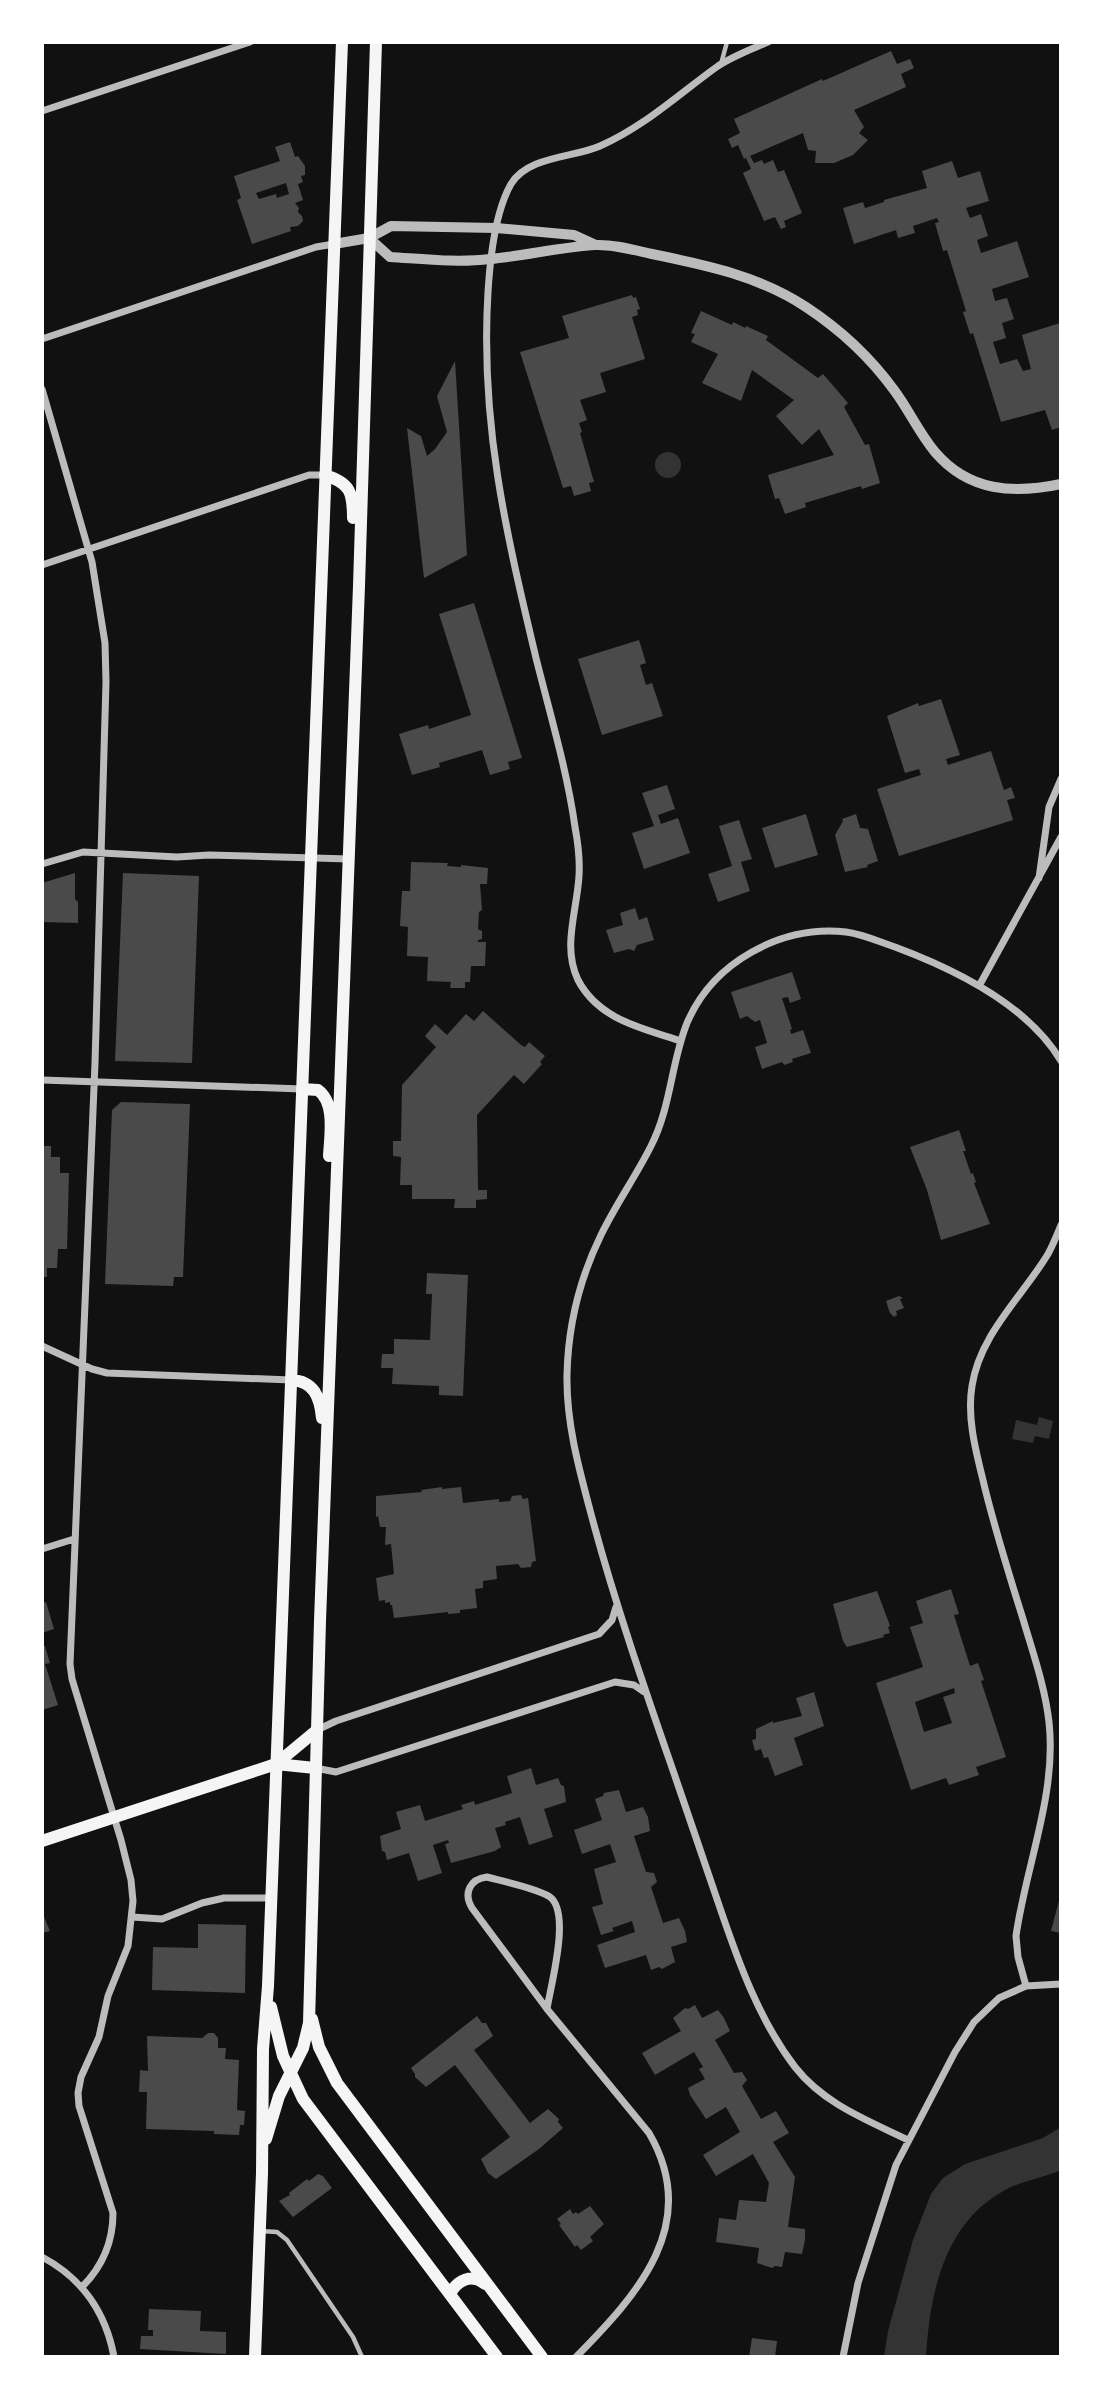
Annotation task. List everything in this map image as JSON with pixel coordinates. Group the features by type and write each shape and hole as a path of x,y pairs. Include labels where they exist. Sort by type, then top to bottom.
{"main road":[{"path":"255,2357 263,2049 268,1986 342,42"},
{"path":"262,2167 274,2111 306,2037 309,2001 376,42"},
{"path":"325,475 342,481 351,494 352,570 359,586"},
{"path":"302,1089 321,1091 329,1108 329,1173 335,1208"},
{"path":"291,1380 306,1382 314,1389 321,1409 327,1453"},
{"path":"42,1841 276,1764 317,1730"},
{"path":"276,1764 315,1768"},
{"path":"268,1986 278,2039 290,2074 303,2099 497,2357"},
{"path":"309,2001 317,2040 330,2072 541,2357"},
{"path":"450,2294 457,2284 467,2279 478,2279 488,2287"}],"street":[{"path":"42,111 250,42"},
{"path":"681,1041 611,1016 591,998 577,977 572,963 571,933 579,873 575,824 499,497 491,441 486,356 491,259 496,228 509,188 522,171 614,140 721,64 768,42"},
{"path":"42,339 316,247 369,238 391,226 496,228 574,235 596,245"},
{"path":"369,238 390,257 463,261 596,245 721,269 750,279 789,297 822,318 863,352 904,404 935,451 956,470 1001,489 1034,489 1061,484"},
{"path":"42,389 89,550 97,588 105,654 102,853 70,1664 72,1679 131,1880 132,1917 128,1946 108,1996 99,2037 78,2085 79,2106 113,2213 113,2228 108,2248 100,2266 82,2287"},
{"path":"42,565 309,475 325,475"},
{"path":"1038,882 1049,807 1061,779"},
{"path":"979,986 1061,837"},
{"path":"42,864 76,854 102,853 349,859"},
{"path":"908,2140 825,2098 811,2085 783,2049 737,1957 616,1606 571,1429 567,1376 570,1335 580,1290 594,1251 661,1124 686,1027 699,1002 723,973 755,950 799,934 830,931 860,935 902,950 979,986 1041,1033 1061,1061"},
{"path":"42,1080 302,1089"},
{"path":"1026,1986 1018,1957 1016,1936 1047,1791 1050,1766 1049,1724 1039,1676 986,1495 976,1454 970,1406 977,1367 990,1337 1049,1253 1061,1225"},
{"path":"42,1346 99,1372 291,1380"},
{"path":"42,1549 74,1539"},
{"path":"317,1730 336,1721 600,1634 612,1620 616,1606"},
{"path":"315,1768 336,1772 615,1682 634,1685 645,1693"},
{"path":"547,2009 561,1922 556,1904 546,1895 487,1877 477,1879 468,1890 469,1904 547,2009 649,2133 661,2156 668,2184 670,2200 665,2234 649,2270 616,2314 576,2357"},
{"path":"132,1917 162,1919 202,1903 225,1898 271,1898"},
{"path":"843,2357 849,2319 868,2248 896,2165 955,2052 974,2022 999,1998 1026,1986 1061,1984"},
{"path":"42,2257 66,2272 82,2287 104,2323 114,2357"}],"lane":[{"path":"721,64 727,42"},
{"path":"259,2231 277,2232 288,2240 353,2337 362,2357"}],"shaded area":[{"path":"668,452 677,456 681,465 677,474 668,478 659,474 655,465 659,456"},
{"path":"1039,1417 1053,1421 1049,1439 1035,1436 1033,1443 1012,1439 1016,1420 1037,1425"},
{"path":"1061,2127 1061,2170 1005,2190 984,2204 967,2221 954,2240 944,2262 931,2309 926,2357 884,2357 888,2331 913,2240 931,2194 943,2178 965,2164 1043,2138"}],"building":[{"path":"891,51 897,64 910,59 914,68 901,74 906,87 854,110 864,127 859,133 868,140 853,155 834,163 815,163 816,151 808,150 803,133 750,156 754,163 762,160 764,164 773,160 778,172 784,170 802,213 784,221 786,227 781,229 775,217 764,221 743,173 751,169 738,145 732,148 728,139 740,133 734,119"},
{"path":"290,142 295,157 298,156 305,166 305,175 301,176 303,182 298,184 303,200 295,203 303,221 298,226 290,227 291,231 252,244 237,200 241,198 234,176 280,161 275,147","holes":["286,183 289,194 277,198 276,194 259,199 256,193"]},
{"path":"952,161 958,178 980,171 989,201 966,208 970,218 981,214 988,236 977,240 981,253 1017,241 1029,277 992,289 995,301 1007,298 1014,319 1002,323 1006,338 993,342 1000,364 1017,359 1023,371 1031,369 1022,335 1060,323 1061,427 1052,430 1045,410 1001,422 973,333 970,334 963,312 966,311 947,250 943,251 935,223 939,222 937,218 913,226 915,233 898,238 896,230 854,244 843,208 863,202 865,208 927,188 922,171"},
{"path":"632,295 633,298 636,297 640,309 637,310 638,315 632,317 645,359 600,373 606,392 580,400 587,420 579,423 580,433 594,482 589,483 591,491 574,496 571,486 563,488 520,352 569,338 562,316"},
{"path":"701,311 732,325 733,322 768,336 766,340 818,378 823,374 848,403 844,407 865,445 869,444 880,483 805,503 806,507 785,514 779,498 775,499 768,475 834,455 819,429 802,445 776,416 794,400 752,370 741,401 702,383 718,354 691,342 695,334 691,333"},
{"path":"455,361 467,555 424,578 407,428 421,436 427,456 435,449 447,432 437,396"},
{"path":"474,603 522,758 508,762 510,769 490,775 482,750 439,763 440,767 412,775 399,734 428,725 429,729 471,715 439,614"},
{"path":"639,640 646,663 640,665 646,685 652,683 663,716 602,735 578,659"},
{"path":"941,699 960,755 946,759 948,765 991,751 1004,790 1011,787 1015,798 1007,800 1013,820 899,856 877,789 921,775 919,769 905,773 887,716 918,703 919,706"},
{"path":"667,785 675,809 658,815 661,824 678,818 690,853 644,869 632,833 654,826 642,793"},
{"path":"806,814 818,855 775,868 762,828"},
{"path":"856,814 860,828 868,829 878,861 867,865 868,867 845,872 835,835 842,819"},
{"path":"739,820 752,859 741,862 750,891 718,902 708,874 732,866 719,826"},
{"path":"411,862 488,868 487,884 480,884 482,910 479,912 478,929 482,931 482,939 478,942 486,942 485,966 471,966 470,982 465,982 465,988 450,988 451,982 427,981 428,957 407,956 408,927 400,926 402,891 410,891"},
{"path":"75,873 78,923 42,922 42,883"},
{"path":"123,873 199,876 192,1063 115,1061"},
{"path":"635,908 639,920 647,917 654,940 637,945 634,951 629,949 614,953 606,930 623,925 620,913"},
{"path":"792,972 801,999 790,1003 788,997 782,998 792,1029 791,1034 803,1030 811,1053 792,1059 793,1062 784,1065 782,1062 762,1069 755,1047 767,1043 760,1020 755,1022 747,1016 740,1019 731,992"},
{"path":"483,1011 521,1045 525,1047 529,1042 545,1056 540,1062 542,1064 524,1084 514,1075 477,1115 478,1190 487,1190 487,1199 476,1200 476,1208 454,1208 455,1199 412,1199 412,1185 400,1185 401,1157 393,1156 393,1141 401,1141 402,1085 436,1047 425,1036 435,1024 447,1035 466,1014 474,1021"},
{"path":"121,1102 190,1104 183,1277 174,1277 173,1286 105,1284 112,1110"},
{"path":"959,1130 966,1151 963,1151 990,1224 941,1240 927,1190 910,1147"},
{"path":"42,1146 51,1146 51,1157 60,1157 60,1173 69,1173 67,1249 58,1249 57,1268 47,1268 47,1277 42,1277"},
{"path":"427,1273 468,1275 463,1396 439,1395 439,1386 392,1384 393,1368 381,1368 382,1354 394,1354 394,1339 430,1340 432,1294 426,1294"},
{"path":"899,1296 903,1298 900,1299 904,1308 896,1311 897,1315 894,1317 886,1301"},
{"path":"461,1487 463,1503 499,1499 499,1502 510,1501 512,1496 521,1495 523,1499 528,1498 536,1561 532,1562 531,1567 521,1568 518,1564 496,1566 497,1579 483,1581 483,1588 475,1589 477,1608 460,1610 460,1613 394,1618 390,1602 379,1601 376,1578 394,1574 391,1544 385,1545 386,1527 380,1527 378,1516 376,1517 376,1496 422,1492 421,1490"},
{"path":"951,1589 959,1614 954,1615 970,1666 978,1663 984,1680 981,1681 1006,1757 976,1767 979,1775 949,1785 946,1778 911,1790 876,1683 923,1667 910,1627 923,1623 916,1601","holes":["954,1688 955,1693 943,1697 952,1723 924,1732 915,1702"]},
{"path":"877,1591 890,1633 847,1647 833,1604"},
{"path":"46,1602 54,1629 42,1633 42,1603"},
{"path":"42,1646 45,1646 50,1663 45,1664 58,1705 42,1710"},
{"path":"814,1692 824,1726 794,1738 803,1765 775,1776 768,1757 764,1758 761,1749 755,1751 752,1740 756,1739 756,1729 773,1721 802,1716 796,1698"},
{"path":"531,1768 536,1785 558,1778 564,1786 566,1802 544,1809 553,1837 529,1845 520,1817 495,1828 501,1847 495,1851 451,1863 445,1844 449,1843 448,1840 433,1845 442,1873 418,1881 409,1853 387,1860 385,1852 382,1851 380,1836 401,1829 396,1812 420,1805 425,1821 463,1809 461,1805 474,1801 475,1805 512,1793 507,1776"},
{"path":"619,1790 626,1812 643,1807 648,1817 650,1831 634,1836 646,1872 654,1873 657,1882 651,1887 663,1923 679,1918 685,1931 687,1942 671,1947 675,1962 662,1969 659,1967 651,1970 646,1955 605,1968 597,1945 635,1932 632,1921 601,1935 592,1907 603,1904 594,1869 616,1862 610,1844 582,1854 574,1830 602,1820 595,1799 604,1793"},
{"path":"1061,1897 1061,1933 1051,1931"},
{"path":"42,1912 50,1931 42,1933"},
{"path":"198,1924 246,1925 245,1993 152,1990 153,1947 198,1948"},
{"path":"695,2005 702,2018 718,2010 724,2018 730,2031 715,2040 734,2073 742,2072 747,2080 742,2086 761,2119 776,2111 789,2133 773,2142 795,2177 788,2227 805,2229 805,2240 802,2254 785,2252 782,2267 772,2268 757,2263 759,2248 716,2242 719,2218 736,2220 739,2200 766,2202 769,2183 753,2154 716,2176 703,2155 740,2132 726,2107 706,2119 690,2095 688,2088 705,2079 699,2069 703,2067 694,2052 655,2075 642,2053 681,2031 673,2018 685,2008"},
{"path":"477,2016 482,2023 486,2023 493,2036 474,2050 530,2123 548,2109 559,2119 558,2122 563,2128 539,2149 496,2179 488,2173 481,2159 510,2137 455,2065 426,2087 415,2077 411,2068"},
{"path":"208,2033 214,2033 218,2038 218,2048 226,2048 225,2059 239,2060 237,2110 245,2111 244,2125 240,2125 239,2135 214,2134 214,2131 146,2129 147,2092 139,2092 140,2070 148,2071 147,2036 202,2038"},
{"path":"318,2174 323,2176 332,2188 293,2217 279,2201 307,2179 309,2181"},
{"path":"590,2206 604,2224 590,2237 593,2241 581,2250 577,2245 575,2247 557,2219 570,2209 573,2214 578,2214"},
{"path":"149,2309 201,2311 200,2331 226,2332 226,2354 140,2349 141,2336 153,2336 153,2330 148,2330"},
{"path":"752,2338 777,2341 775,2357 749,2357"}]}
